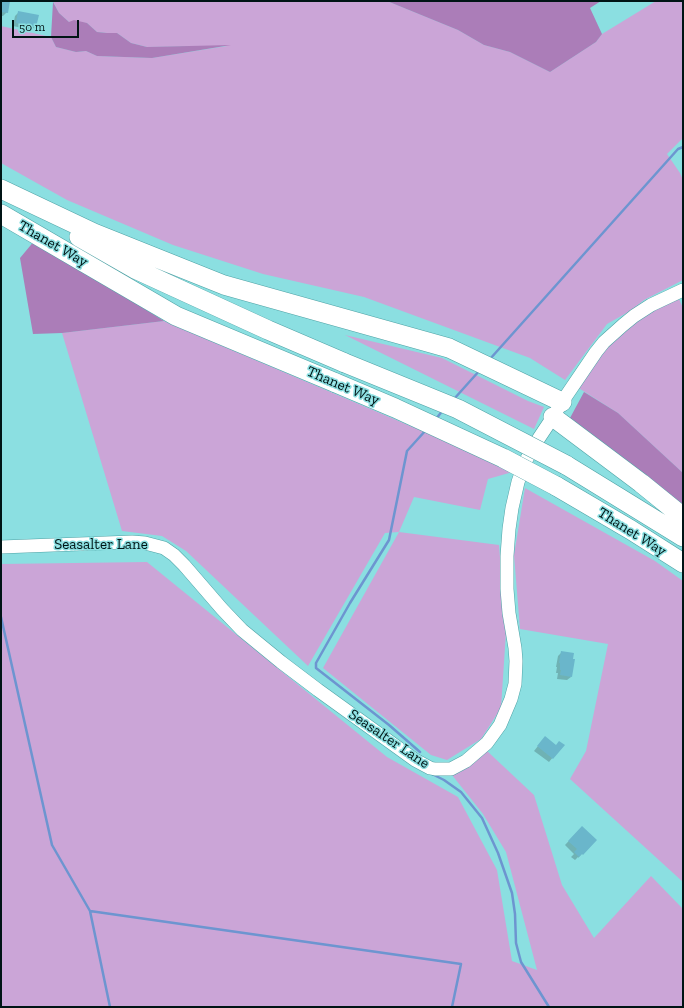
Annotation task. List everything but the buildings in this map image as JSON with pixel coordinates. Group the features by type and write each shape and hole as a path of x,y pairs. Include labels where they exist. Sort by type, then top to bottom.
{"highway":[{"path":"1,189 94,233 224,285 449,348 484,365 557,410 683,517"},
{"name":"Thanet Way","path":"1,194 135,269 268,330 345,363 458,408 566,465 683,538"},
{"name":"Thanet Way","path":"1,214 176,316 395,408 503,458 556,486 631,530 683,563"}],"street":[{"name":"Seasalter Lane","path":"1,547 132,542 145,543 164,548 184,565 222,610 242,630 281,662 415,760 430,768 451,769 466,761 487,743 500,725 512,699 515,684 516,661 509,613 507,556 509,529 518,482 525,462 538,438 596,352 613,333 634,316 651,305 683,290"}],"shaded area":[{"path":"53,1 387,1 458,30 484,45 510,52 550,72 596,42 602,34 656,1 683,1 683,138 667,154 683,180 683,280 644,300 630,311 607,324 565,380 530,358 364,297 263,274 173,245 67,200 1,163 1,26 51,37 56,47 76,52 86,51 97,56 152,58 227,46 147,47 131,43 117,33 97,32 87,23 69,22 59,13"},
{"path":"387,1 601,1 590,8 602,34 596,42 550,72 510,52 484,45 458,30"},
{"path":"53,2 59,13 69,22 74,20 87,23 97,32 117,33 131,43 147,47 231,45 152,58 97,56 86,51 76,52 56,47 51,37"},
{"path":"35,240 164,321 62,333 33,334 20,258"},
{"path":"676,297 679,299 683,308 683,473 618,413 577,387 602,352 621,331"},
{"path":"164,321 516,471 488,479 480,510 414,497 399,532 385,533 308,666 186,551 162,536 122,531 62,333"},
{"path":"345,335 442,358 528,401 544,407 534,429"},
{"path":"584,392 618,413 683,473 683,509 570,418"},
{"path":"525,488 655,561 683,581 683,882 570,779 586,751 608,644 520,629 514,555"},
{"path":"399,532 499,545 506,632 501,708 481,739 447,760 431,755 323,668"},
{"path":"147,562 387,757 458,797 497,870 512,961 537,970 506,852 483,814 452,775 486,750 534,795 562,885 594,938 651,876 683,909 683,1007 1,1007 1,564"}],"waterway":[{"path":"490,359 678,149 683,147"},
{"path":"454,399 480,370"},
{"path":"436,419 443,410"},
{"path":"420,752 389,725 316,668 316,663 350,603 389,540 407,451 426,430"},
{"path":"1,617 52,845 90,911 110,1007"},
{"path":"432,774 444,780 461,792 482,818 498,853 512,893 515,914 516,943 521,962 549,1007"},
{"path":"90,911 461,964 452,1007"}]}
